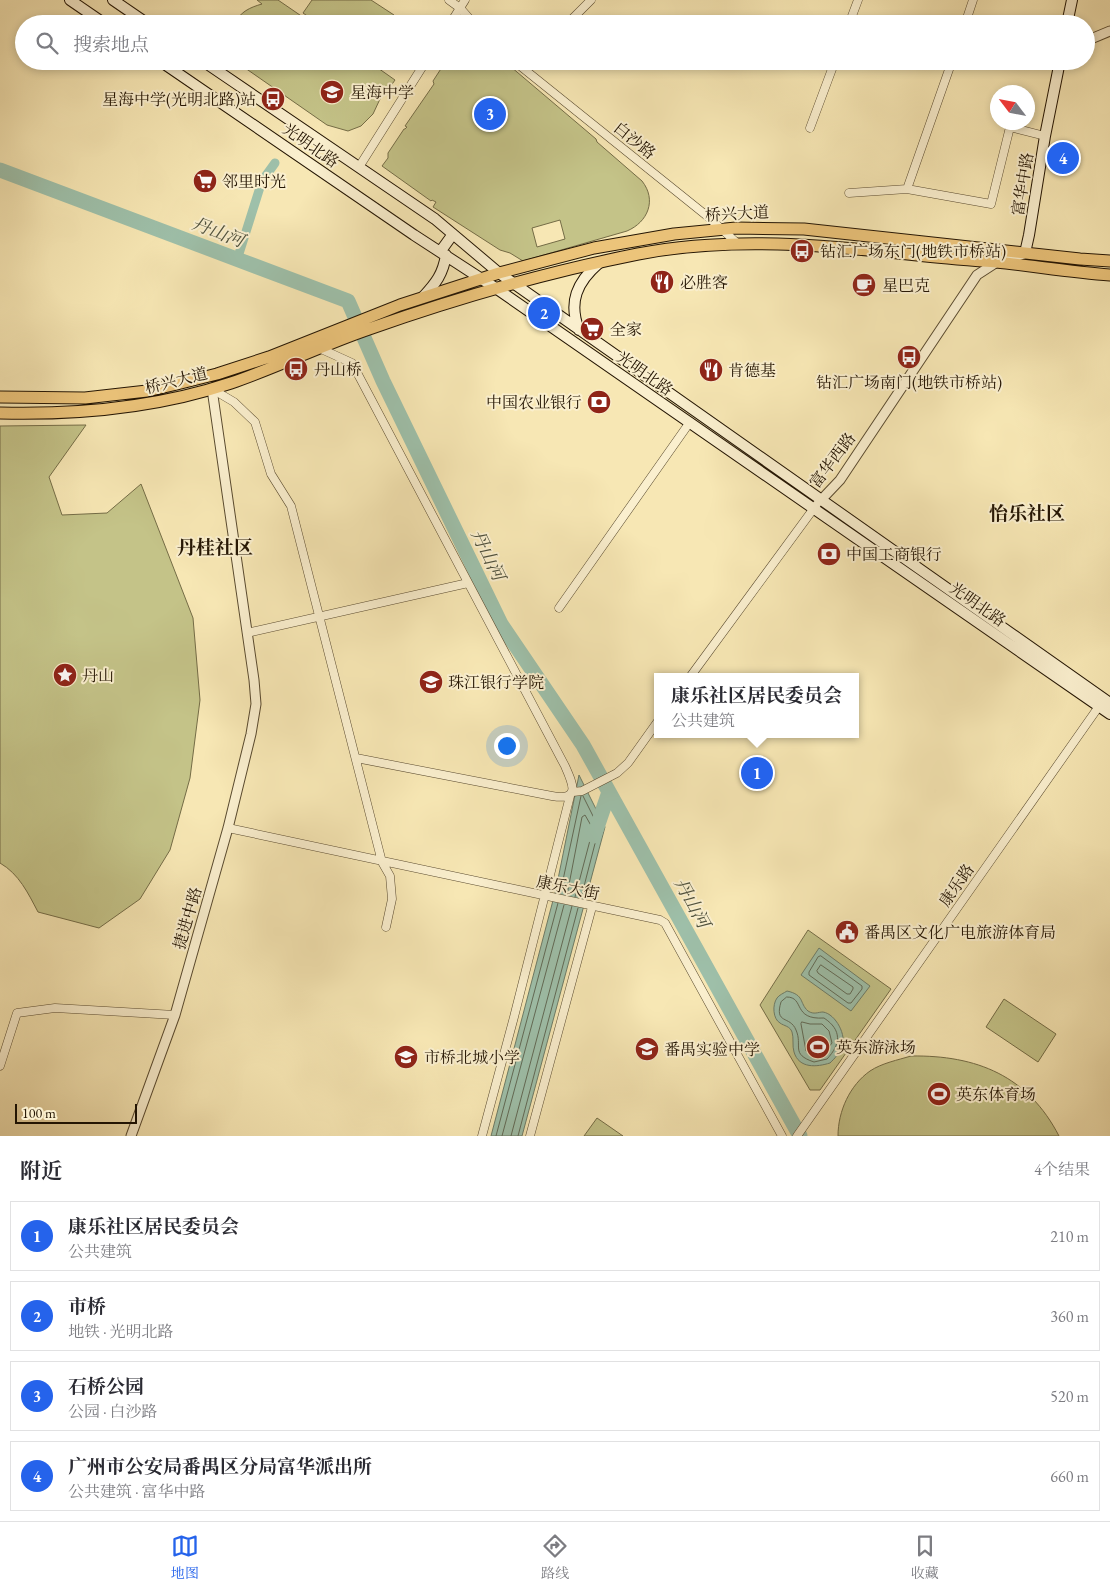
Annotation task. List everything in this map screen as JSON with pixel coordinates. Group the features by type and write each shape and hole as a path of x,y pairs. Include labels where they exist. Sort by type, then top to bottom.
{"main road":[{"path":"70,0 92,15"},
{"path":"113,0 135,15"},
{"path":"1069,15 1072,0"},
{"name":"光明北路","path":"173,70 483,279 813,508 1104,703"},
{"name":"光明北路","path":"216,70 435,219 499,273 822,499 1104,703 1110,714"},
{"name":"富华中路","path":"1025,252 1030,235 1045,136 1058,70"},
{"name":"桥兴大道","path":"375,320 423,297 547,260 646,238 722,228 772,227 804,229 1110,261"},
{"path":"423,297 436,283 444,270 443,253 453,234"},
{"name":"桥兴大道","path":"375,320 599,263 669,249 737,242 850,248 1110,275"},
{"path":"997,262 1025,252"},
{"path":"579,330 574,310 577,292 585,276 599,263"},
{"path":"350,330 375,320"},
{"name":"桥兴大道","path":"0,412 53,414 145,405 212,389 319,348 350,330"},
{"name":"桥兴大道","path":"0,397 85,398 147,391 217,374 350,330"}],"street":[{"path":"449,0 466,15"},
{"path":"456,15 465,0"},
{"path":"576,15 591,0"},
{"path":"852,15 858,0"},
{"path":"968,15 973,0"},
{"path":"1095,37 1110,31"},
{"path":"359,167 420,70"},
{"name":"白沙路","path":"528,70 737,242"},
{"path":"810,128 832,70"},
{"path":"907,189 949,70"},
{"path":"849,193 907,189 991,204 1010,127 1045,136"},
{"name":"富华西路","path":"693,673 813,508 840,480 978,275 997,262"},
{"path":"319,348 352,363 573,784 548,897 482,1136"},
{"path":"212,389 234,402 255,422 271,474 291,506 382,862 390,876 392,899 386,927"},
{"name":"捷进中路","path":"131,1136 176,1015 228,828 251,734 256,704 212,389"},
{"path":"559,608 690,422"},
{"path":"247,633 468,583"},
{"name":"康乐路","path":"797,1136 1104,703"},
{"path":"356,758 564,798 617,774 628,763 654,727"},
{"name":"康乐大街","path":"228,828 592,907 657,919 665,923 782,1136"},
{"path":"530,1136 592,907"},
{"path":"0,1066 17,1013 55,1008 176,1015"}],"shaded area":[{"path":"257,0 278,0 300,15 240,15 250,8 262,4"},
{"path":"312,0 371,0 394,15 306,15 303,13"},
{"name":"星海中学","path":"248,70 381,70 395,80 388,90 379,84 380,99 373,114 361,126 348,131 327,125"},
{"path":"440,70 515,70 642,181 647,188 649,196 648,210 645,216 627,231 523,261 510,253 500,250 433,207 436,202 431,201 382,166 388,158 388,153 407,127 405,126 434,84 433,81","holes":["560,220 565,239 537,247 532,228"]},
{"path":"86,425 49,477 62,515 107,513 141,484 193,618 200,700 190,778 170,850 140,899 99,928 38,912 18,878 0,863 0,426"},
{"name":"英东游泳场","path":"808,930 891,989 820,1090 810,1090 760,1005"},
{"path":"1004,999 1056,1034 1038,1062 986,1027"},
{"name":"英东体育场","path":"911,1056 958,1060 979,1065 998,1073 1016,1084 1032,1098 1046,1115 1059,1136 838,1136 840,1117 846,1099 863,1077 875,1068"},
{"path":"597,1118 623,1136 584,1136"}],"water":[{"path":"579,775 605,827 522,1136 491,1136 556,889"},
{"path":"819,948 870,986 851,1011 801,975"},
{"path":"787,991 797,995 808,1011 828,1014 839,1026 843,1037 842,1047 830,1063 814,1066 804,1064 796,1058 793,1050 792,1032 778,1021 774,1012 774,1004 777,998"}],"waterway":[{"path":"237,260 262,181 275,163"},
{"name":"丹山河","path":"0,170 348,301 383,381 501,624 583,745 800,1136"},
{"path":"594,836 609,792"}],"place":[{"name":"星海中学","path":"332,92"},
{"name":"星海中学(光明北路)站","path":"273,99"},
{"name":"石桥公园","path":"490,114"},
{"name":"广州市公安局番禺区分局富华派出所","path":"1063,158"},
{"name":"邻里时光","path":"205,181"},
{"name":"钻汇广场东门(地铁市桥站)","path":"802,251"},
{"name":"必胜客","path":"662,282"},
{"name":"星巴克","path":"864,285"},
{"name":"市桥","path":"544,313"},
{"name":"全家","path":"592,329"},
{"name":"钻汇广场南门(地铁市桥站)","path":"909,357"},
{"name":"丹山桥","path":"296,369"},
{"name":"肯德基","path":"711,370"},
{"name":"中国农业银行","path":"599,402"},
{"name":"中国工商银行","path":"829,554"},
{"name":"丹山","path":"65,675"},
{"name":"珠江银行学院","path":"431,682"},
{"name":"康乐社区居民委员会","path":"757,773"},
{"name":"番禺区文化广电旅游体育局","path":"847,932"},
{"name":"英东游泳场","path":"818,1047"},
{"name":"番禺实验中学","path":"647,1049"},
{"name":"市桥北城小学","path":"406,1057"},
{"name":"英东体育场","path":"939,1094"}],"district":[{"name":"怡乐社区","path":"1027,513"},
{"name":"丹桂社区","path":"215,547"}]}
